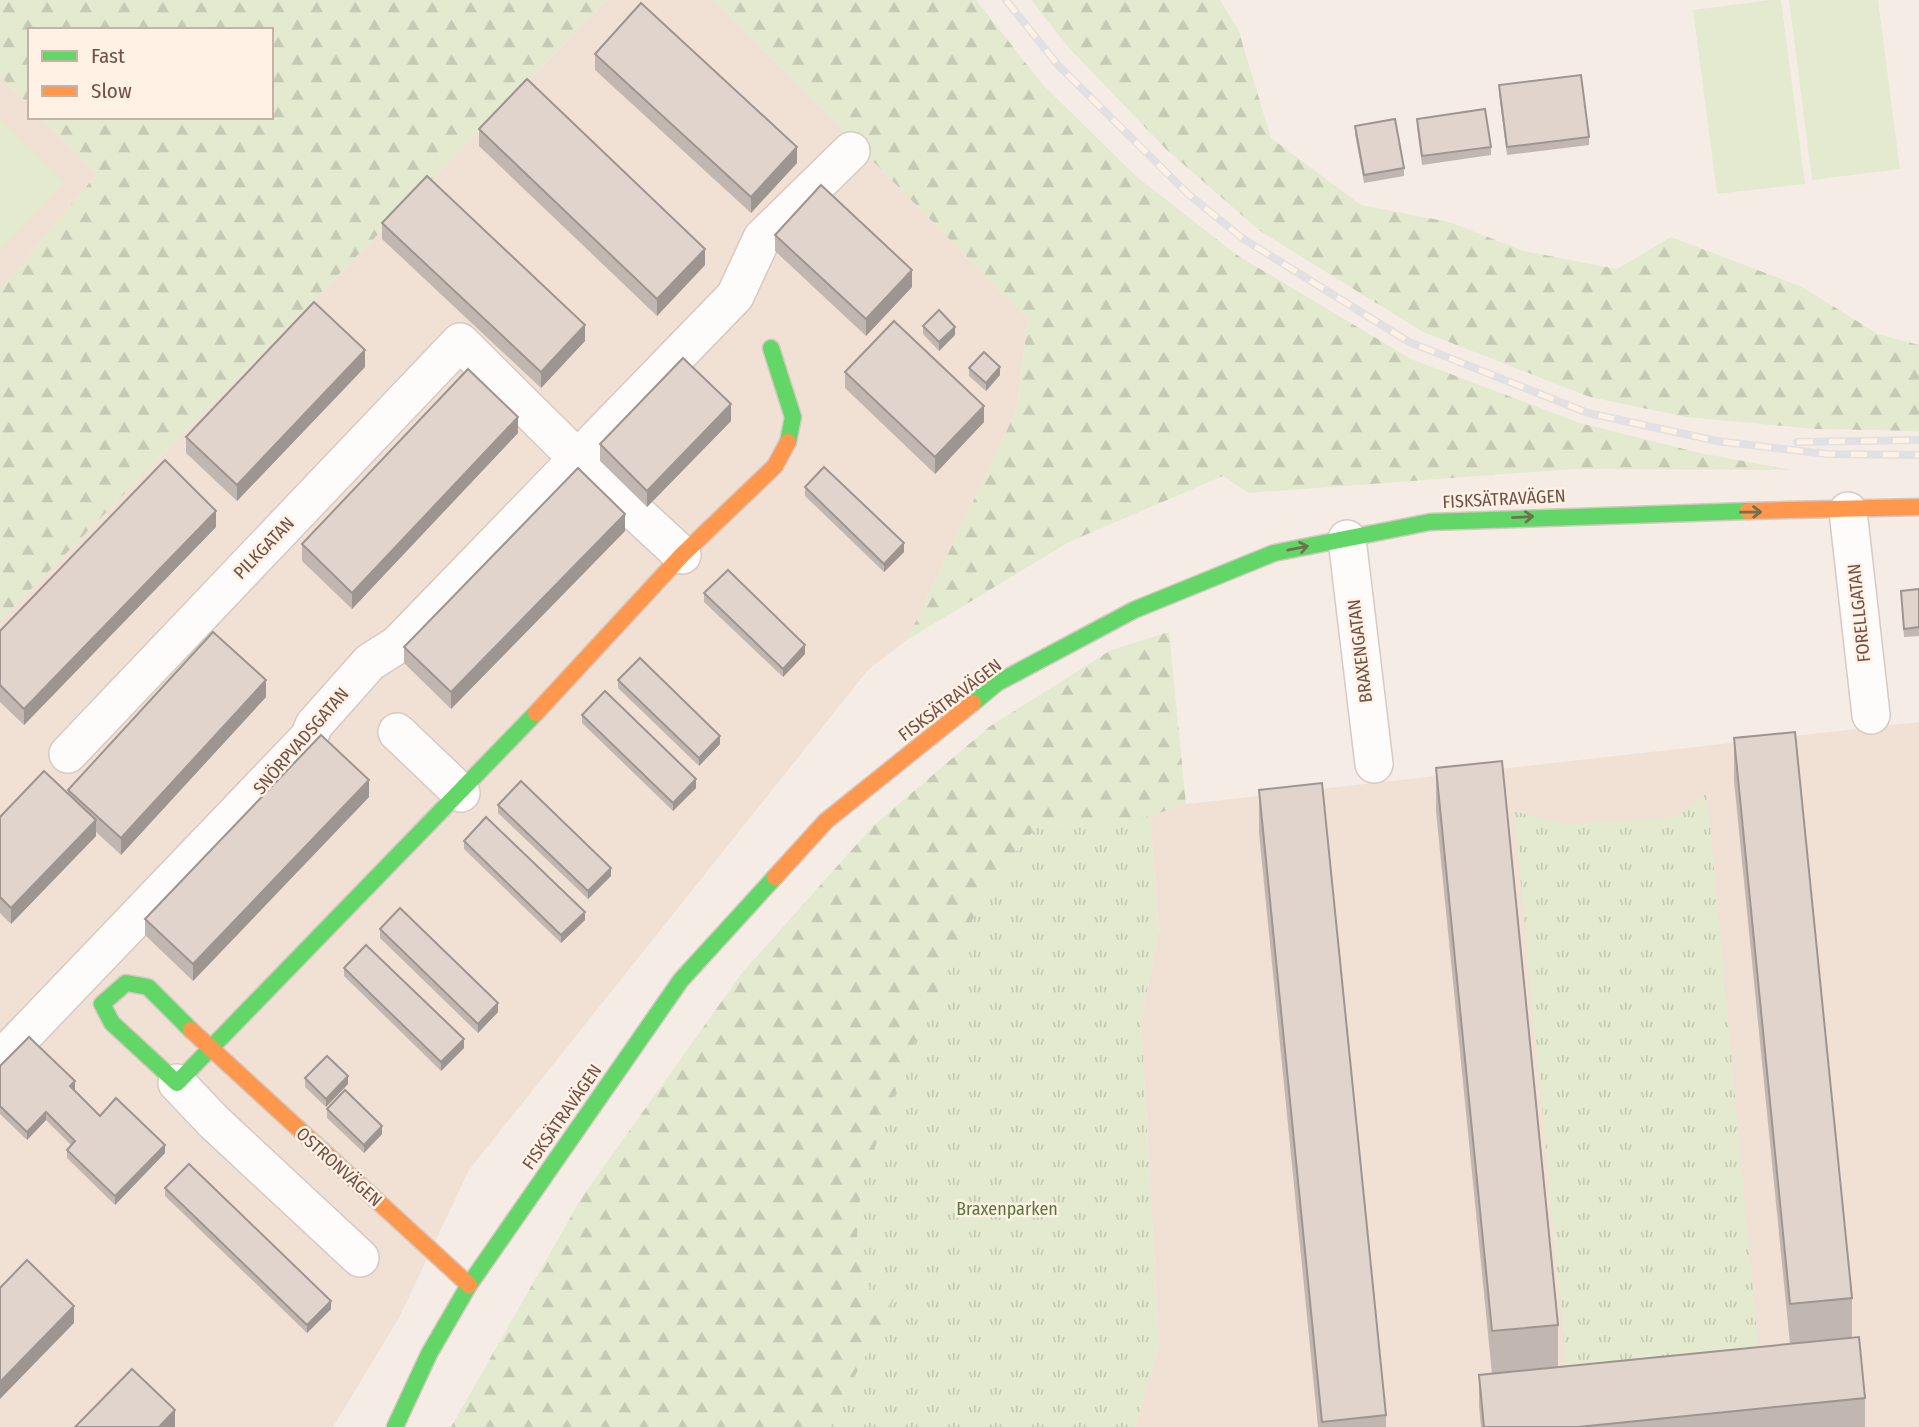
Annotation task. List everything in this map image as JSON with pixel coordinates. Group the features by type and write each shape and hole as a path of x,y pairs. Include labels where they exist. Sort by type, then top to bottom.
{"street":[{"name":"SNÖRPVADSGATAN","path":"0,1060 309,737 314,725 370,662 397,645 735,296 762,238 851,151"},
{"name":"PILKGATAN","path":"68,754 460,342 579,460"},
{"path":"177,1083 461,793 682,555 775,466 788,444 793,417 771,348"},
{"path":"579,460 682,555"},
{"name":"FISKSÄTRAVÄGEN","path":"397,1423 429,1353 469,1285 681,979 826,821 997,683 1134,610 1274,553 1430,522 1592,514 1919,507"},
{"name":"FORELLGATAN","path":"1848,510 1871,715"},
{"name":"BRAXENGATAN","path":"1347,539 1374,764"},
{"path":"397,732 461,793"},
{"name":"OSTRONVÄGEN","path":"360,1258 112,1023 102,1004 118,988 126,983 138,983 148,987 209,1048 469,1285"}],"shaded area":[{"path":"607,0 715,0 1028,319 1017,409 907,640 868,670 469,1170 399,1318 333,1427 0,1427 0,621"},
{"path":"0,76 28,104 28,119 43,119 97,174 0,289"},
{"path":"1919,722 1919,1427 1135,1427 1159,1344 1141,1020 1159,931 1150,816 1186,804"}],"green space":[{"path":"0,0 607,0 0,621 0,289 97,174 43,119 273,119 273,28 28,28 28,104 0,76"},
{"path":"715,0 976,0 1043,85 1137,177 1237,255 1411,359 1580,423 1700,453 1792,470 1575,469 1249,493 1223,476 1069,542 907,640 1017,409 1028,319"},
{"path":"1031,0 1220,0 1238,29 1271,138 1361,205 1449,222 1524,251 1617,269 1671,237 1802,287 1878,334 1919,345 1919,431 1816,429 1686,417 1590,397 1423,332 1260,231 1166,149 1068,47"},
{"path":"1781,0 1805,184 1717,194 1693,10"},
{"path":"1789,0 1878,0 1900,169 1812,180"},
{"path":"0,119 65,182 0,250"},
{"path":"1169,632 1186,804 1150,816 1036,828 993,878 922,1025 861,1188 856,1249 870,1289 894,1299 829,1427 451,1427 582,1197 742,973 873,826 989,727 1111,650"},
{"path":"1707,793 1759,1355 1567,1374 1514,811 1566,824 1675,817"},
{"name":"Braxenparken","path":"1150,816 1159,931 1141,1020 1159,1344 1135,1427 829,1427 894,1299 870,1289 856,1249 861,1188 922,1025 993,878 1036,828"}],"building":[{"path":"641,3 797,147 751,197 595,54"},
{"path":"1581,75 1589,137 1507,147 1499,85"},
{"path":"527,79 705,249 657,299 479,129"},
{"path":"1485,109 1491,147 1422,156 1417,119"},
{"path":"1395,119 1404,168 1364,175 1355,126"},
{"path":"427,176 585,325 541,372 382,223"},
{"path":"821,185 912,270 866,319 775,235"},
{"path":"314,302 365,350 237,485 186,437"},
{"path":"939,310 955,327 939,342 923,326"},
{"path":"894,321 984,406 935,457 845,372"},
{"path":"984,352 1000,367 986,383 969,368"},
{"path":"683,358 731,404 647,491 600,444"},
{"path":"468,369 518,417 352,593 302,544"},
{"path":"165,460 216,511 24,709 0,685 0,631"},
{"path":"824,467 904,543 884,564 805,487"},
{"path":"578,468 625,514 451,692 404,647"},
{"path":"728,570 805,645 783,669 704,593"},
{"path":"1919,589 1919,627 1904,629 1901,591"},
{"path":"213,632 266,680 121,838 68,790"},
{"path":"640,658 720,736 699,758 618,680"},
{"path":"605,691 696,779 673,803 582,715"},
{"path":"1795,732 1852,1298 1790,1304 1734,738"},
{"path":"321,735 369,780 193,964 145,919"},
{"path":"1502,761 1558,1325 1492,1331 1436,768"},
{"path":"44,771 96,820 11,908 0,897 0,817"},
{"path":"521,781 611,868 588,891 498,805"},
{"path":"1322,783 1386,1415 1322,1422 1259,790"},
{"path":"486,817 585,912 561,935 464,841"},
{"path":"400,908 498,1003 478,1024 380,929"},
{"path":"366,945 464,1039 441,1062 344,968"},
{"path":"29,1037 75,1081 70,1086 100,1116 116,1098 165,1145 115,1196 67,1150 75,1141 46,1112 27,1132 0,1106 0,1066"},
{"path":"327,1056 348,1076 326,1099 305,1078"},
{"path":"345,1090 382,1126 364,1145 327,1109"},
{"path":"189,1164 331,1301 307,1325 165,1188"},
{"path":"27,1260 74,1306 0,1382 0,1288"},
{"path":"1859,1337 1865,1398 1578,1427 1484,1427 1479,1375"},
{"path":"132,1369 175,1410 159,1427 75,1427"}],"railway":[{"path":"1006,0 1057,64 1187,193 1242,238 1409,342 1588,413 1717,441 1827,454 1919,455"},
{"path":"1797,442 1919,440"}],"traffic: fast":[{"path":"771,348 793,417 788,442"},
{"path":"973,703 997,683 1134,610 1274,553 1430,522 1748,511"},
{"path":"191,1030 148,987 126,983 102,1004 112,1023 177,1083 536,713"},
{"path":"395,1427 429,1354 469,1285 681,980 775,877"}],"traffic: slow":[{"path":"536,713 682,555 775,466 788,442"},
{"path":"1748,511 1919,507"},
{"path":"775,877 826,821 973,703"},
{"path":"191,1030 469,1285"}]}
